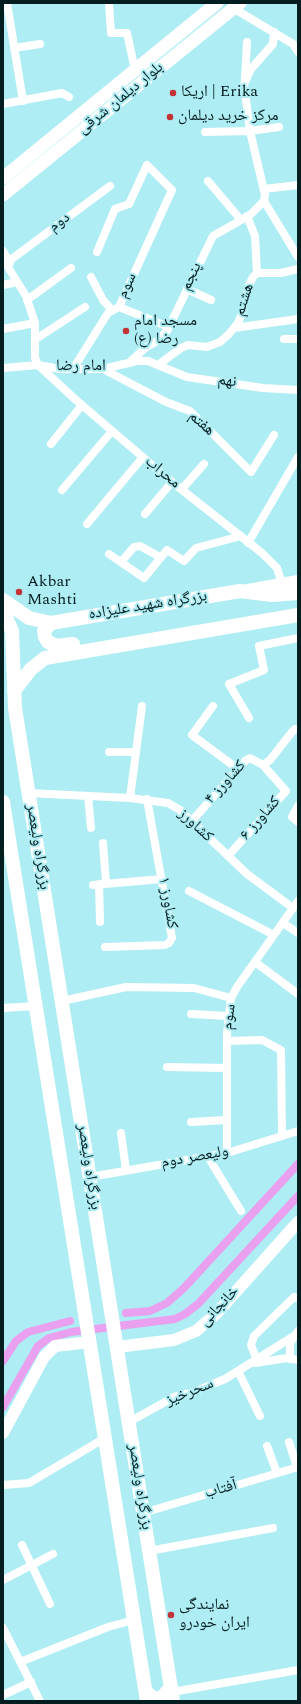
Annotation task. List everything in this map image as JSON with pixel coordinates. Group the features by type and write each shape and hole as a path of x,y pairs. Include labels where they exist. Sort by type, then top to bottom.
{"highway":[{"name":"بزرگراه شهید علیزاده","path":"3,600 29,618 51,623 240,591 263,595 298,593"},
{"path":"3,610 7,632"},
{"name":"بزرگراه شهید علیزاده","path":"8,694 31,669 45,658 116,645 297,617"},
{"path":"51,623 46,627 44,635 48,642 53,646 102,642 116,645"},
{"name":"بزرگراه ولیعصر","path":"7,632 8,694 15,708 172,1693"},
{"name":"بزرگراه ولیعصر","path":"3,802 147,1696"},
{"path":"147,1696 162,1698 172,1693"}],"main road":[{"name":"بلوار دیلمان شرقی","path":"3,178 217,3"},
{"path":"217,3 236,6"},
{"name":"بلوار دیلمان شرقی","path":"3,195 236,6"},
{"path":"240,591 298,581"},
{"name":"خانجانی","path":"117,1347 174,1340 196,1331 216,1314 298,1222"},
{"path":"3,1433 44,1357 55,1346 90,1342"}],"street":[{"path":"7,3 23,101"},
{"path":"109,3 111,33 128,33 136,70"},
{"path":"236,6 293,44 298,52"},
{"path":"244,84 251,69 273,44 274,32"},
{"path":"247,42 244,84 250,131 264,189 264,201 298,257"},
{"path":"14,48 40,44"},
{"path":"3,104 62,93 68,97"},
{"path":"205,132 250,131 279,128"},
{"name":"سوم","path":"74,369 115,308 172,190 148,165 129,204 115,209 97,252"},
{"path":"208,181 244,218 255,236 257,273"},
{"path":"264,189 298,184"},
{"name":"دوم","path":"6,260 110,186"},
{"name":"پنجم","path":"129,363 145,348 157,341 168,327 213,236 244,218 264,201"},
{"path":"3,251 16,282 29,299 35,323 35,358 38,364"},
{"path":"6,260 29,299 39,322 38,364"},
{"path":"29,299 71,268"},
{"name":"هشتم","path":"158,364 181,348 188,345 208,347 220,342 234,328 243,312 248,287 253,277 257,273 281,273 298,269"},
{"path":"91,277 103,300 115,308 168,327"},
{"path":"3,285 16,282"},
{"path":"187,289 211,300"},
{"path":"39,337 84,307"},
{"path":"234,328 298,319"},
{"path":"3,329 35,323"},
{"path":"284,339 298,339"},
{"name":"امام رضا","path":"3,368 38,364 60,369 103,369 137,361 158,364"},
{"name":"محراب","path":"38,364 82,405 172,482 241,536 276,568 282,584"},
{"name":"نهم","path":"158,364 171,372 187,377 263,388 298,390"},
{"name":"هفتم","path":"103,369 166,402 190,411 251,472 274,435"},
{"path":"51,444 82,405"},
{"path":"62,490 112,431"},
{"path":"86,524 143,457"},
{"path":"248,543 298,457"},
{"path":"182,489 204,464"},
{"path":"146,514 172,482"},
{"path":"109,554 144,578 167,550 184,561 196,548 241,536"},
{"path":"121,562 134,547 140,546 160,558"},
{"path":"249,718 229,684 264,670 258,646 298,638"},
{"path":"130,798 142,706"},
{"path":"213,706 192,734 238,769"},
{"name":"کشاورز ۴","path":"191,822 238,769 250,758 263,765 270,760 292,732 295,729 298,729"},
{"path":"109,752 136,752"},
{"name":"کشاورز ۶","path":"228,856 286,790 263,765"},
{"name":"کشاورز","path":"28,793 130,798 168,803 180,810 247,874 296,905"},
{"path":"88,796 91,828"},
{"name":"کشاورز ۱","path":"105,947 165,945 169,943 172,933 147,800"},
{"path":"298,806 292,817 298,822"},
{"path":"100,922 99,884 103,843"},
{"path":"99,884 162,879"},
{"path":"189,891 274,935"},
{"name":"سوم","path":"227,1153 227,1041 231,998 296,905"},
{"path":"283,923 298,933"},
{"path":"255,962 298,994"},
{"path":"62,1001 126,987 194,988 231,998"},
{"path":"3,1008 36,1006"},
{"path":"191,1014 229,1016"},
{"path":"227,1041 262,1040 280,1050 282,1136"},
{"path":"166,1067 227,1068"},
{"path":"191,1122 227,1120"},
{"name":"ولیعصر دوم","path":"90,1176 227,1153 298,1131"},
{"path":"121,1133 126,1170"},
{"path":"208,1157 241,1211"},
{"path":"296,1333 290,1348 294,1360 253,1362 251,1345 254,1336 294,1297 298,1298"},
{"name":"سحرخیز","path":"129,1422 174,1398 194,1392 238,1371 296,1333"},
{"path":"238,1371 260,1416"},
{"path":"3,1485 28,1484 105,1438"},
{"path":"289,1442 298,1467"},
{"path":"267,1446 277,1473"},
{"name":"آفتاب","path":"143,1512 298,1467"},
{"path":"149,1550 273,1528"},
{"path":"22,1545 50,1604"},
{"path":"3,1580 53,1554"},
{"path":"20,1662 108,1627 134,1620"},
{"path":"3,1628 40,1701"},
{"path":"172,1693 298,1670"},
{"path":"3,1695 31,1682"}],"waterway":[{"path":"126,1313 150,1311 167,1303 184,1288 298,1164"},
{"path":"3,1407 38,1346 49,1338 71,1332 175,1319 185,1314 198,1304 298,1196"},
{"path":"3,1361 16,1341 28,1332 70,1321"}],"place":[{"name":"اریکا | Erika","path":"173,93"},
{"name":"مرکز خرید دیلمان","path":"170,117"},
{"name":"مسجد امام رضا (ع)","path":"126,331"},
{"name":"Akbar Mashti","path":"19,592"},
{"name":"نمایندگی ایران خودرو","path":"171,1615"}]}
